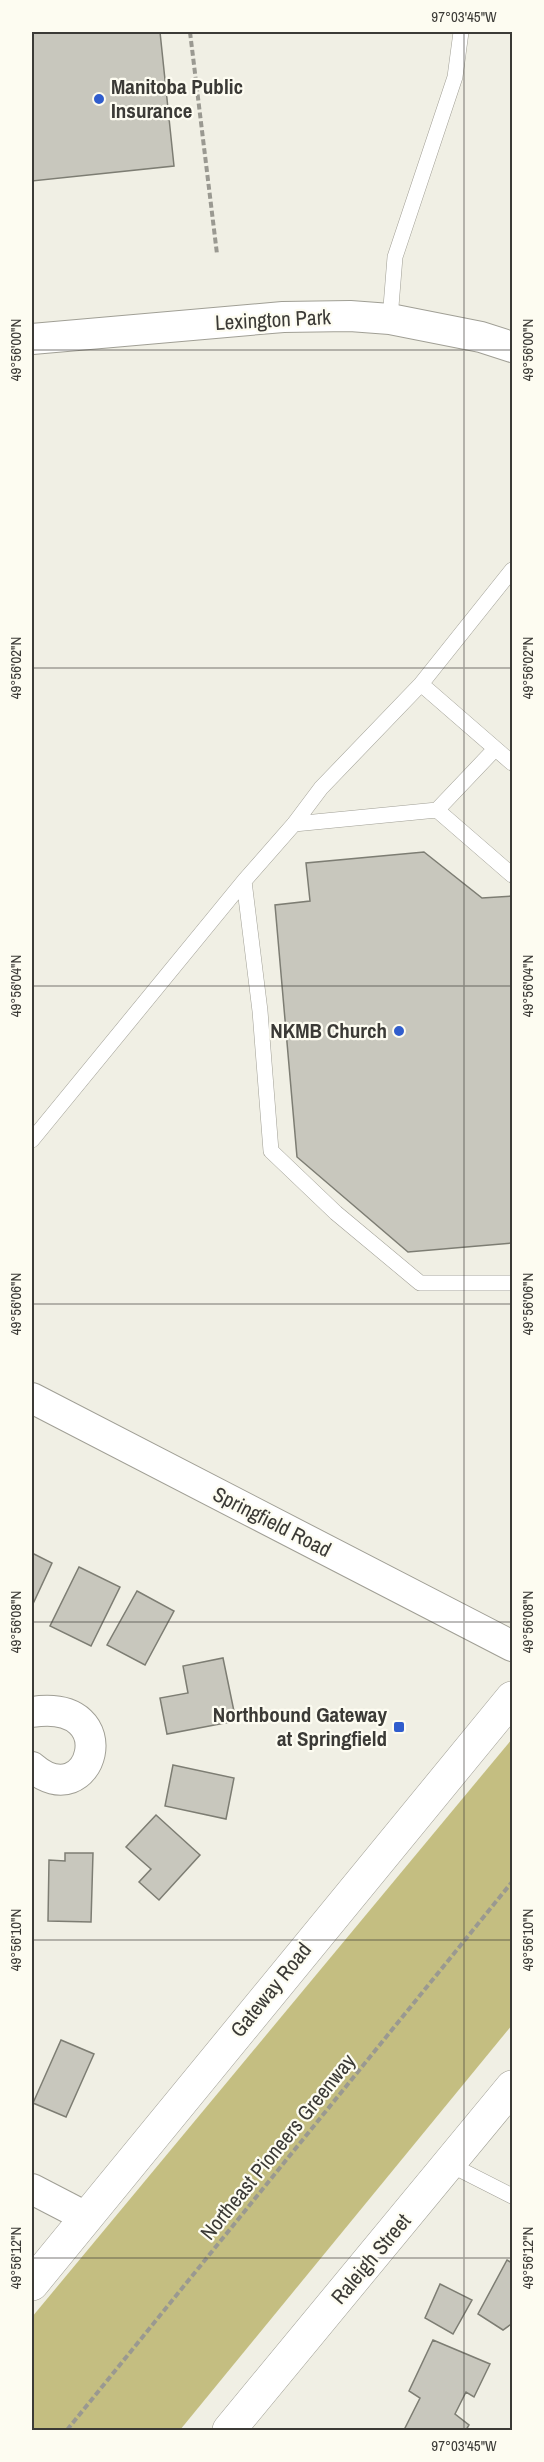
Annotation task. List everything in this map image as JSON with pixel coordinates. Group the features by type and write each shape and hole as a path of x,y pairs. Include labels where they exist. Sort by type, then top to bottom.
{"main road":[{"name":"Gateway Road","path":"32,2284 513,1698"},
{"name":"Raleigh Street","path":"229,2430 513,2087"}],"street":[{"name":"Lexington Park","path":"32,339 283,317 339,316 390,319 481,337 513,347"},
{"name":"Springfield Road","path":"32,1398 513,1646"},
{"path":"32,1712 57,1712 73,1716 85,1727 92,1743 89,1761 77,1775 59,1779 42,1776 32,1767"},
{"path":"32,2189 86,2217"}],"lane":[{"path":"390,319 396,257 455,78 461,32"},
{"path":"32,1140 244,881 294,824 321,788 421,684 513,570"},
{"path":"421,684 513,763"},
{"path":"294,824 437,810 495,749"},
{"path":"437,810 513,875"},
{"path":"244,881 260,1011 271,1151 336,1213 420,1283 513,1283"},
{"path":"449,2164 513,2196"}],"path":[{"path":"190,32 217,254"},
{"name":"Northeast Pioneers Greenway","path":"67,2430 513,1882"}],"shaded area":[{"path":"512,1739 512,2025 180,2430 32,2430 32,2317"}],"building":[{"name":"Manitoba Public Insurance","path":"32,32 160,32 174,166 32,181"},
{"name":"NKMB Church","path":"424,852 482,898 512,896 512,1243 408,1252 297,1157 275,905 310,901 306,863"},
{"path":"32,1553 52,1563 32,1606"},
{"path":"79,1567 120,1587 91,1646 50,1626"},
{"path":"137,1591 174,1611 145,1665 107,1645"},
{"path":"223,1658 236,1721 167,1734 160,1698 188,1693 183,1666"},
{"path":"173,1765 234,1778 226,1819 165,1806"},
{"path":"156,1815 200,1855 159,1900 139,1882 151,1869 126,1847"},
{"path":"65,1853 93,1853 91,1922 48,1921 49,1860 65,1861"},
{"path":"61,2040 94,2054 66,2117 33,2103"},
{"path":"507,2260 512,2263 512,2327 510,2325 503,2330 478,2314"},
{"path":"440,2284 472,2300 453,2334 425,2318"},
{"path":"433,2340 490,2364 474,2397 466,2392 455,2414 469,2425 466,2430 404,2430 420,2398 409,2391"}],"place":[{"name":"Manitoba Public Insurance","path":"99,99"},
{"name":"NKMB Church","path":"399,1031"},
{"name":"Northbound Gateway at Springfield","path":"399,1727"}]}
